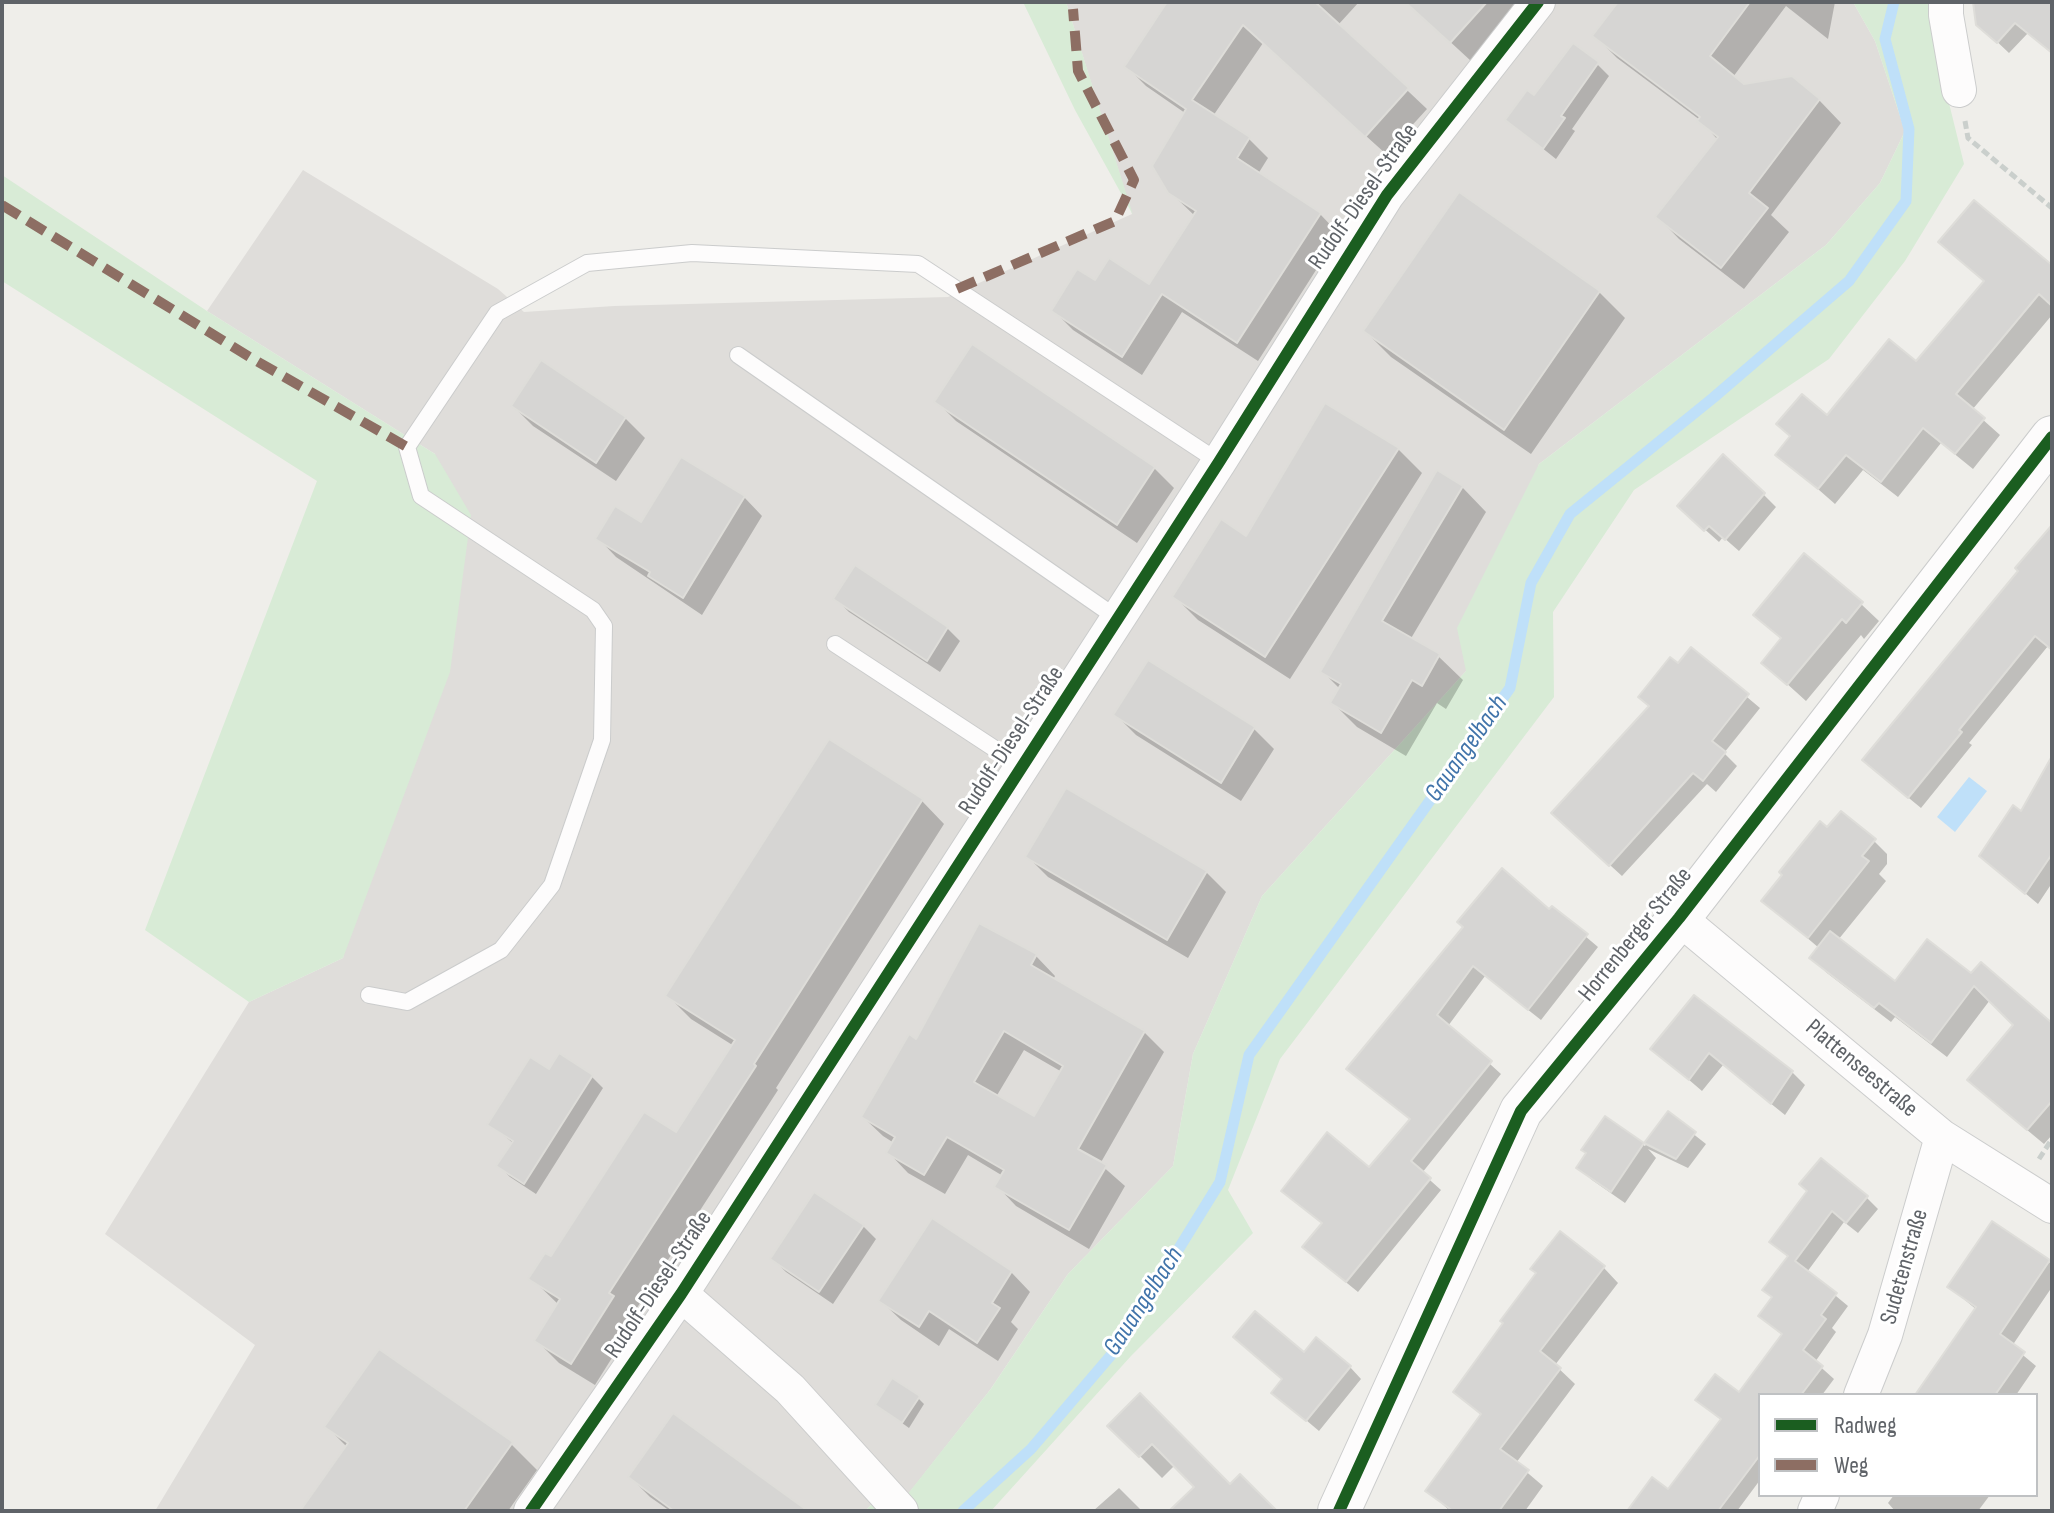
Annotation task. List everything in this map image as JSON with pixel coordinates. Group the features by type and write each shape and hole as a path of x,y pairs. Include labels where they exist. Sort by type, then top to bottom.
{"street":[{"name":"Rudolf-Diesel-Straße","path":"531,1511 681,1294 1219,462 1387,195 1538,2"},
{"path":"1946,2 1959,90"},
{"name":"Horrenberger Straße","path":"1339,1511 1521,1111 1679,918 2046,453"},
{"name":"Plattenseestraße","path":"1679,918 1942,1137 2052,1206"},
{"name":"Sudetenstraße","path":"1862,1393 1885,1335 1942,1137"},
{"name":"Rudolf-Diesel-Straße","path":"681,1294 790,1389 901,1511"}],"lane":[{"path":"369,995 407,1002 501,950 552,885 602,740 604,626 593,610 421,496 407,447 497,313 587,263 692,253 918,264 1219,462"},
{"path":"738,355 1117,618"},
{"path":"835,644 1021,766"}],"path":[{"path":"1959,90 1968,138 2052,208"}],"shaded area":[{"path":"1066,2 1853,2 1875,41 1905,131 1880,183 1826,245 1539,464 1466,671 1262,896 1193,1054 1173,1166 1068,1274 990,1390 895,1511 881,1495 865,1511 155,1511 255,1345 105,1234 249,1002 343,958 435,454 207,311 303,170 498,289 524,312 614,306 948,297 1132,214"}],"green space":[{"path":"1023,2 1066,2 1133,215 1075,110"},
{"path":"1853,2 1933,2 1932,34 1964,164 1905,261 1829,359 1634,490 1553,612 1554,697 1280,1059 1228,1190 1253,1233 1131,1356 991,1511 865,1511 881,1495 895,1510 990,1390 1068,1274 1173,1166 1193,1054 1262,896 1466,671 1457,628 1539,464 1826,245 1880,183 1905,131 1875,41"},
{"path":"2,175 207,311 435,454 471,515 450,672 343,958 249,1002 145,930 317,481 2,281"}],"water":[{"path":"1969,777 1987,791 1955,832 1937,817"}],"building":[{"path":"1167,2 1315,2 1409,88 1365,137 1243,25 1192,100 1250,137 1237,158 1321,213 1237,343 1162,294 1122,357 1051,311 1077,269 1095,280 1109,258 1149,284 1196,211 1168,193 1152,166 1186,109 1124,67"},
{"path":"1405,2 1487,2 1450,43"},
{"path":"1618,2 1750,2 1710,56 1744,84 1792,76 1820,99 1749,193 1768,208 1721,268 1655,217 1718,137 1697,121 1700,117 1592,36"},
{"path":"1973,2 2052,2 2052,53 2015,23 1997,43 1976,25"},
{"path":"1573,43 1599,62 1561,116 1565,118 1543,149 1505,120 1527,90 1534,95"},
{"path":"1459,192 1600,291 1504,430 1363,331"},
{"path":"1974,200 2052,265 2052,306 2039,294 1956,394 1985,418 1955,454 1923,428 1881,482 1846,455 1818,489 1775,455 1790,436 1776,424 1802,394 1827,415 1889,339 1916,361 1984,281 1938,242"},
{"path":"972,344 1155,467 1117,525 934,402"},
{"path":"541,360 626,417 596,463 511,406"},
{"path":"1325,403 1399,448 1265,657 1172,597 1221,519 1246,536"},
{"path":"1723,454 1765,493 1725,540 1709,526 1704,531 1677,506"},
{"path":"681,457 745,496 683,598 648,576 650,572 595,539 615,506 641,522"},
{"path":"1437,470 1463,486 1382,621 1440,654 1422,686 1412,680 1381,733 1330,703 1341,684 1320,672"},
{"path":"2052,525 2052,650 2035,636 1908,798 1862,760 2018,571 2015,568"},
{"path":"1804,553 1863,602 1846,623 1842,619 1787,685 1761,663 1781,638 1753,615"},
{"path":"855,565 948,627 927,661 833,599"},
{"path":"1691,647 1749,694 1712,741 1726,752 1703,781 1693,773 1609,866 1551,813 1649,706 1638,697 1670,657 1678,663"},
{"path":"1148,660 1255,727 1221,783 1113,715"},
{"path":"829,739 923,799 609,1293 614,1296 571,1364 534,1341 560,1299 528,1279 545,1253 551,1256 644,1112 676,1132 735,1040 665,996"},
{"path":"2052,756 2052,854 2025,894 1979,856 2013,805 2021,811"},
{"path":"1066,788 1207,871 1167,940 1025,857"},
{"path":"1841,811 1876,839 1862,856 1869,861 1808,938 1761,901 1782,875 1779,872 1820,821 1827,827"},
{"path":"1502,868 1549,909 1552,906 1588,934 1528,1010 1473,966 1437,1015 1492,1061 1411,1161 1431,1178 1346,1282 1302,1247 1322,1223 1281,1191 1327,1132 1369,1167 1410,1119 1346,1069 1463,927 1457,922"},
{"path":"979,923 1037,954 1031,965 1145,1031 1078,1149 1107,1165 1069,1230 994,1187 1004,1170 947,1137 924,1175 886,1153 895,1137 861,1117 909,1034 916,1039","holes":["1004,1031 1063,1066 1034,1116 974,1082"]},
{"path":"1830,931 1895,981 1927,939 1971,973 1981,962 2052,1023 2052,1101 2027,1130 1967,1080 2013,1025 1974,986 1931,1043 1879,1003 1874,1008 1809,958"},
{"path":"1694,995 1793,1071 1771,1104 1709,1053 1689,1080 1650,1049"},
{"path":"559,1053 593,1075 524,1184 496,1166 513,1141 487,1125 530,1057 549,1069"},
{"path":"1668,1111 1696,1132 1676,1159 1644,1143"},
{"path":"1605,1116 1644,1143 1611,1192 1576,1168 1586,1153 1581,1150"},
{"path":"1821,1158 1868,1196 1846,1223 1832,1211 1795,1261 1837,1293 1821,1315 1826,1319 1803,1350 1823,1366 1803,1393 1758,1393 1758,1458 1718,1511 1627,1511 1652,1477 1668,1489 1721,1419 1695,1400 1715,1374 1739,1392 1782,1334 1758,1316 1772,1297 1762,1290 1788,1256 1769,1242 1807,1191 1799,1184"},
{"path":"814,1192 864,1225 819,1292 770,1259"},
{"path":"932,1218 1012,1271 992,1303 1000,1308 977,1343 929,1311 919,1327 878,1301"},
{"path":"1992,1221 2050,1260 2000,1334 2025,1352 1996,1393 1916,1393 1976,1307 1947,1287"},
{"path":"1560,1231 1605,1266 1540,1351 1561,1368 1500,1449 1529,1470 1499,1511 1453,1511 1425,1491 1481,1414 1453,1392 1536,1273 1530,1269"},
{"path":"1255,1311 1304,1352 1316,1337 1351,1366 1306,1421 1271,1393 1282,1379 1233,1337"},
{"path":"379,1349 513,1442 464,1511 300,1511 348,1443 324,1427"},
{"path":"892,1378 920,1396 902,1423 875,1405"},
{"path":"1140,1393 1230,1484 1240,1474 1277,1511 1169,1511 1194,1487 1152,1444 1139,1457 1107,1426"},
{"path":"673,1413 808,1511 674,1511 628,1477"}],"waterway":[{"name":"Gauangelbach","path":"963,1511 1031,1449 1118,1347 1220,1182 1249,1055 1510,688 1531,583 1570,514 1713,398 1849,281 1906,201 1909,129 1885,39 1894,2"}],"marked path":[{"path":"957,289 1115,221 1134,180 1078,71 1073,9"},
{"path":"2,205 253,359 407,447"}],"cycle path":[{"path":"531,1511 681,1294 1219,462 1387,195 1538,2"},
{"path":"1339,1511 1521,1111 1679,918 2052,437"}]}
